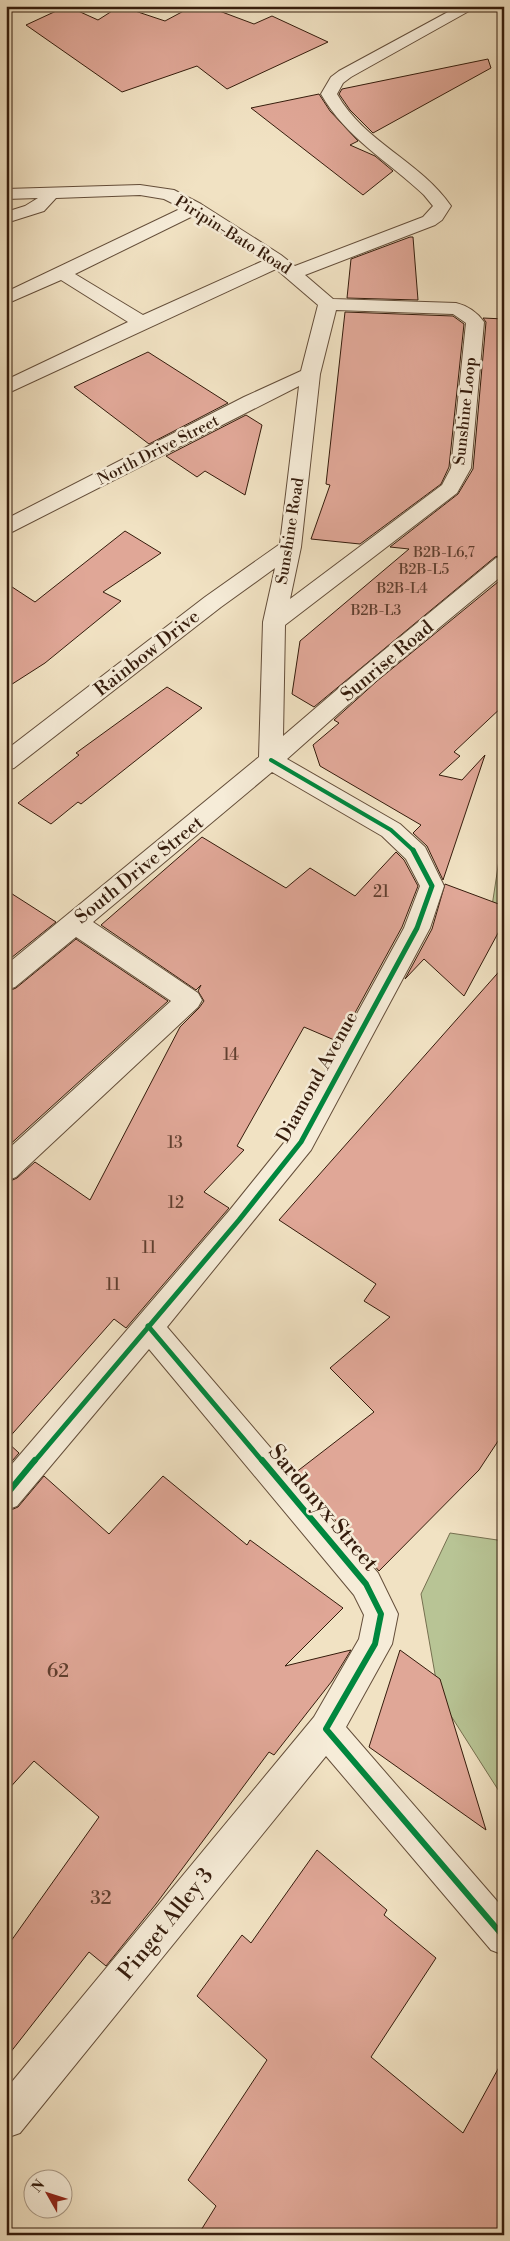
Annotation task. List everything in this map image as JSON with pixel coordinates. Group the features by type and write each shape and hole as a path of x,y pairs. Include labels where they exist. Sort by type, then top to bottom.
{"street":[{"path":"294,273 429,221 436,216 442,206 434,193 379,150 344,117 330,94 336,80 345,74 471,6"},
{"name":"Piripin-Bato Road","path":"6,194 140,190 168,194 195,208 275,259 294,273 328,304"},
{"path":"6,218 41,204 48,197 49,192"},
{"path":"6,299 63,274 195,208"},
{"path":"6,388 142,322 271,264 275,259"},
{"path":"63,274 142,322"},
{"name":"Sunshine Road","path":"271,760 274,622 290,547 310,374 328,304"},
{"name":"Sunshine Loop","path":"274,622 450,490 461,468 474,322 467,314 456,309 328,304"},
{"name":"North Drive Street","path":"6,528 251,401 310,374"},
{"name":"Rainbow Drive","path":"6,762 213,602 290,547"},
{"name":"Sunrise Road","path":"271,760 368,675 504,563"},
{"name":"South Drive Street","path":"6,980 271,760"},
{"name":"Diamond Avenue","path":"6,1495 239,1220 302,1142 417,928 432,886 416,853 391,830 271,760"},
{"path":"6,1169 189,1000 75,923"},
{"name":"Sardonyx Street","path":"148,1326 366,1584 381,1614 375,1644 326,1729"},
{"path":"326,1729 504,1937"},
{"name":"Pinget Alley 3","path":"6,2119 326,1729"}],"green space":[{"path":"504,827 504,933 489,926"},
{"path":"450,1533 504,1541 504,1799 439,1697 421,1594"}],"building":[{"path":"67,6 98,20 120,6 165,21 193,6 206,6 254,24 272,16 328,42 227,89 197,66 122,92 26,25"},
{"path":"488,59 491,68 373,133 350,110 339,94 342,89"},
{"path":"319,94 330,111 358,141 350,145 375,156 393,171 363,195 251,108"},
{"path":"413,237 418,300 347,298 351,259"},
{"path":"345,312 453,316 464,324 449,467 441,484 360,544 311,539 330,485 326,484"},
{"path":"483,318 504,319 504,554 495,557 314,707 292,694 300,641 409,549 390,547 458,494 473,469 486,322"},
{"path":"148,352 228,403 149,444 74,387"},
{"path":"246,415 262,425 245,495 205,471 197,477 166,456"},
{"path":"125,531 161,553 103,592 121,601 45,663 6,688 6,583 35,602"},
{"path":"504,577 504,705 454,752 460,756 439,775 462,780 485,755 443,880 427,846 413,833 421,825 320,766 313,745 339,723 334,720 377,681"},
{"path":"167,687 202,708 81,804 78,802 51,824 18,803 79,755 76,753"},
{"path":"202,837 286,888 310,868 355,896 396,852 404,860 418,886 402,927 339,1042 304,1027 237,1146 244,1150 204,1192 229,1208 126,1328 114,1319 6,1441 6,1183 17,1178 35,1162 90,1200 180,1027 204,1001 198,991 201,985 196,990 101,925"},
{"path":"445,884 504,906 504,922 464,996 424,959 405,979 432,929"},
{"path":"6,890 56,922 6,962"},
{"path":"76,939 168,1001 6,1148 6,992 16,988"},
{"path":"504,966 504,1432 479,1470 379,1571 295,1473 374,1412 330,1368 390,1317 364,1301 376,1284 279,1220"},
{"path":"6,1441 19,1453 6,1468"},
{"path":"44,1476 109,1534 163,1476 247,1545 250,1540 343,1608 285,1666 351,1650 332,1681 274,1755 269,1752 156,1904 106,1966 89,1952 6,2058 6,1948 99,1817 34,1761 6,1792 6,1512 18,1507"},
{"path":"400,1650 440,1679 486,1830 369,1747"},
{"path":"317,1850 387,1910 384,1915 436,1958 371,2057 463,2133 504,2058 504,2235 198,2235 216,2206 188,2180 267,2060 197,1996 242,1935 251,1943"}],"cycle path":[{"path":"6,1495 239,1220 301,1142 417,928 432,886 416,853 391,830 271,760"},
{"path":"148,1326 366,1584 381,1614 375,1644 326,1729 504,1937"}]}
